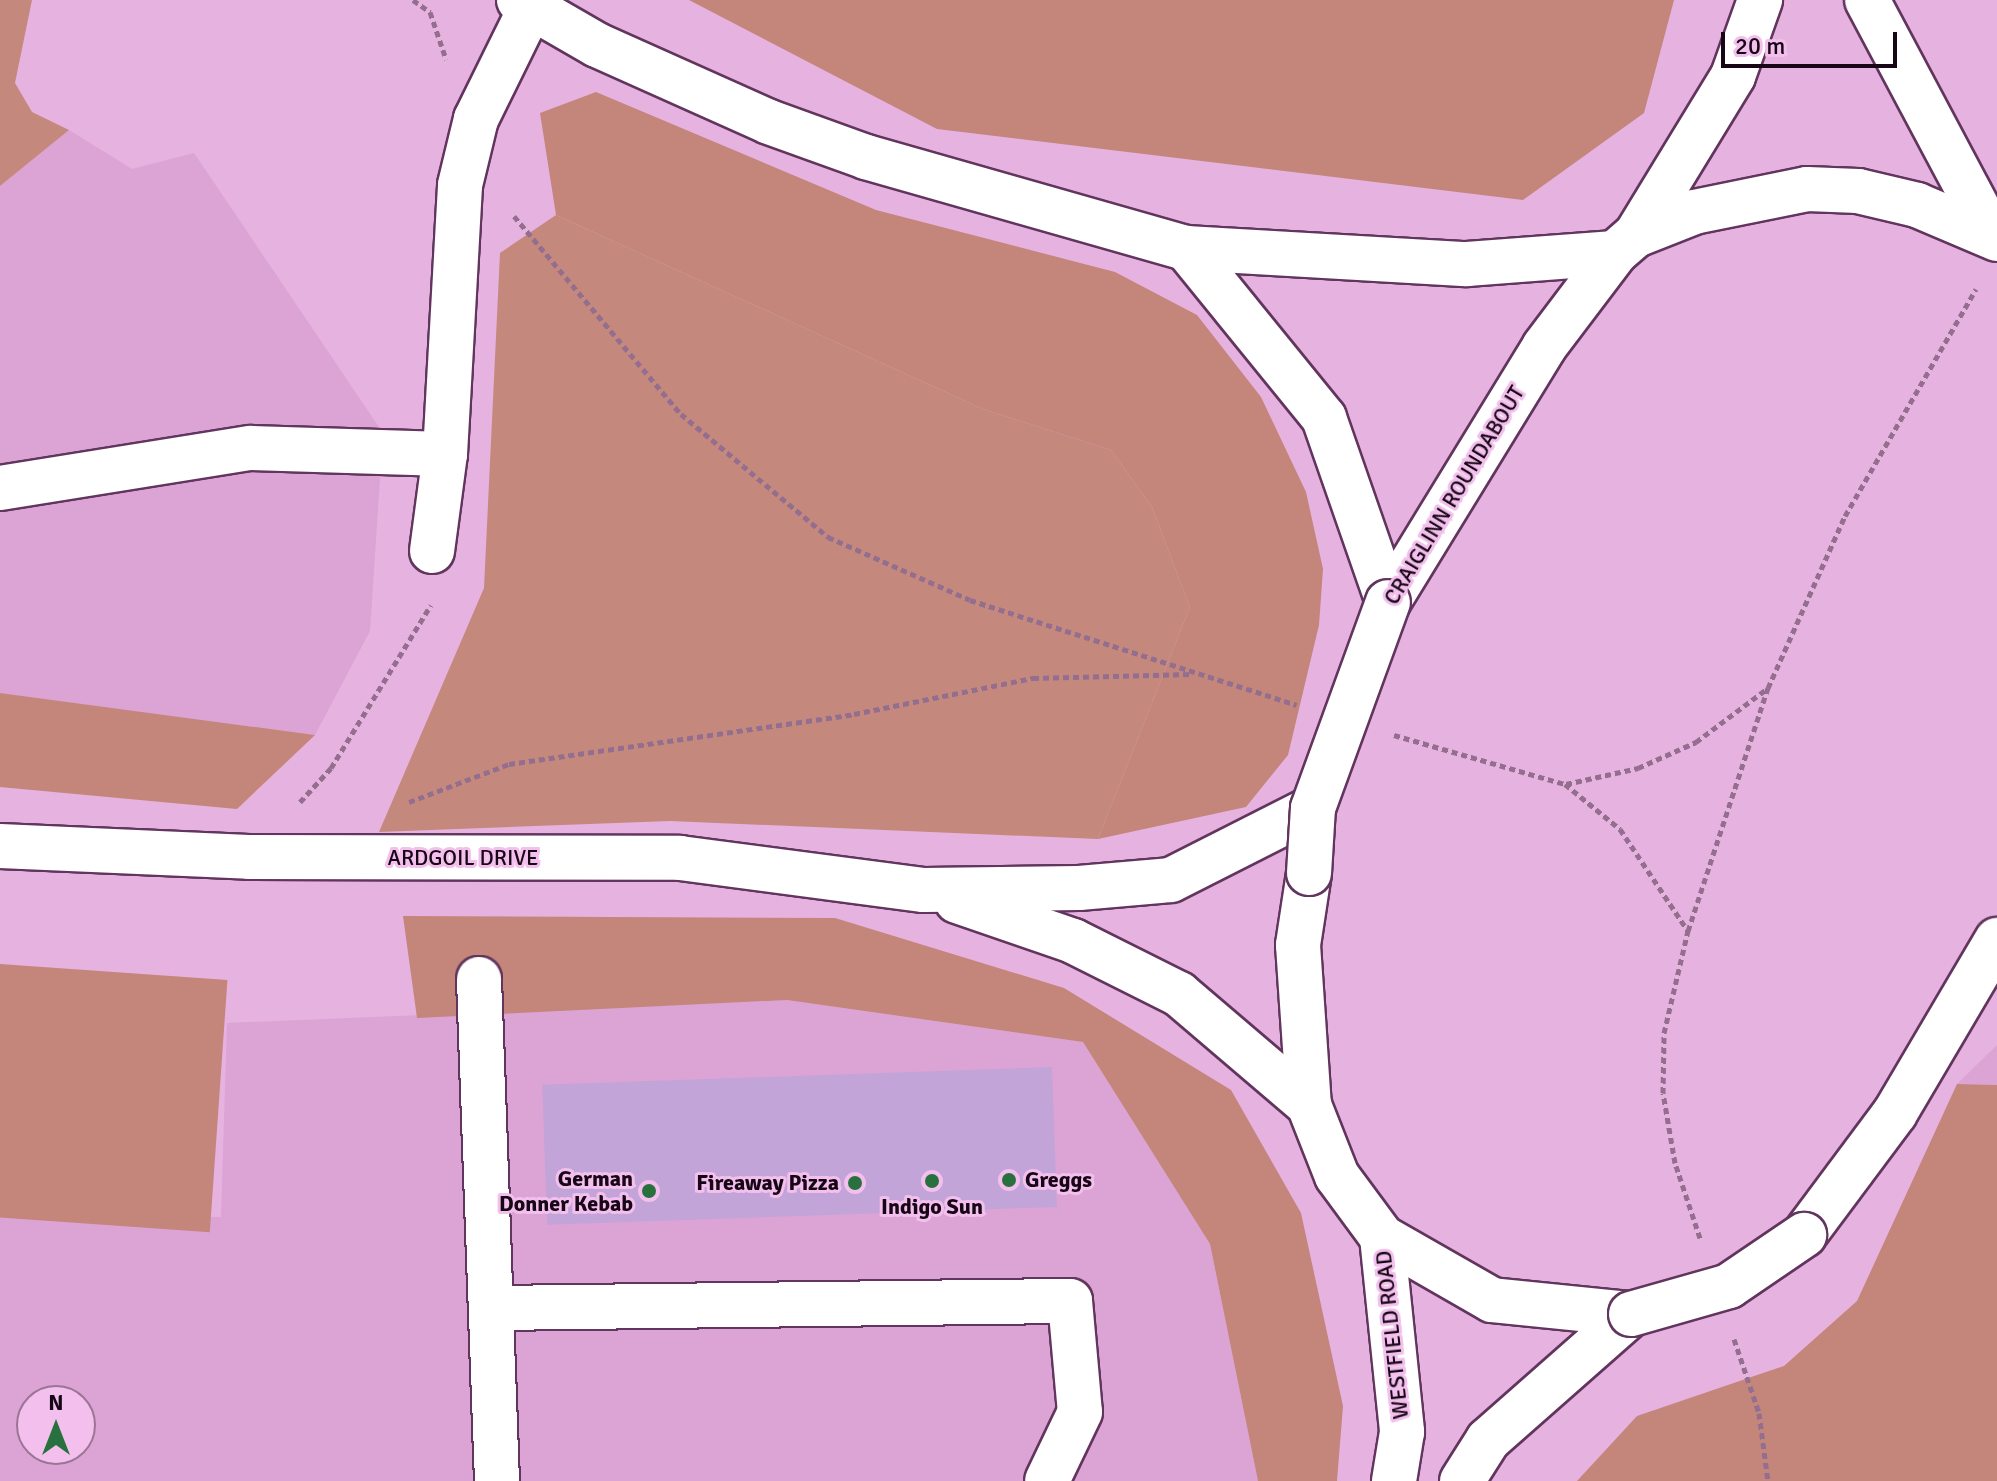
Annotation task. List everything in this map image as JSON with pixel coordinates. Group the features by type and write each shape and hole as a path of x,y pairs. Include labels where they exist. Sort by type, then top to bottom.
{"main road":[{"name":"CRAIGLINN ROUNDABOUT","path":"1760,0 1733,76 1625,244 1507,403 1388,602 1313,808 1309,873 1298,945 1309,1105 1337,1176 1382,1237 1492,1300 1631,1314 1729,1286 1804,1235 1895,1113 1997,940"},
{"path":"1867,0 1958,172 1990,251"},
{"path":"432,551 445,454 460,185 476,119 525,4 597,45 769,122 866,157 1186,248 1467,264 1625,244 1767,193 1858,191 1917,205 1990,251"},
{"path":"1186,248 1324,418 1388,602"},
{"path":"0,488 251,448 445,454"},
{"name":"ARDGOIL DRIVE","path":"0,846 249,857 680,858 924,890 1171,880 1252,844 1313,808"},
{"name":"ARDGOIL DRIVE","path":"924,890 1073,941 1179,994 1309,1105"},
{"path":"479,979 497,1481"},
{"name":"WESTFIELD ROAD","path":"1382,1237 1402,1432 1394,1481"},
{"path":"493,1308 1070,1301 1080,1412 1047,1481"},
{"path":"1462,1481 1488,1440 1631,1314"}],"path":[{"path":"413,0 430,12 447,60 446,98 476,119"},
{"path":"392,808 524,761 854,714 1033,678 1200,675 970,600 828,537 681,414 510,212"},
{"path":"1704,1251 1675,1163 1663,1093 1664,1033 1688,931 1768,688 1845,516 1990,251"},
{"path":"249,857 331,768 440,590 432,551"},
{"path":"1688,931 1620,829 1565,784 1638,768 1696,742 1768,688"},
{"path":"1729,1324 1759,1413 1768,1481"}],"shaded area":[{"path":"0,0 32,0 15,83 32,112 69,130 0,186"},
{"path":"689,0 1674,0 1644,113 1523,200 937,129"},
{"path":"596,92 876,210 1115,272 1197,315 1261,397 1306,492 1323,569 1319,625 1288,755 1246,807 1098,839 1190,607 1152,507 1111,450 983,409 556,215 540,113"},
{"path":"69,130 132,169 194,153 383,433 370,631 315,735 0,693 0,186"},
{"path":"556,215 983,409 1111,450 1152,507 1190,607 1098,839 670,821 379,832 484,588 500,253"},
{"path":"0,693 315,735 237,809 0,787"},
{"path":"403,916 835,918 1064,988 1231,1090 1301,1213 1343,1406 1337,1481 1258,1481 1210,1244 1083,1042 787,1000 417,1018"},
{"path":"0,964 227,980 210,1232 0,1218"},
{"path":"787,1000 1083,1042 1210,1244 1258,1481 0,1481 0,1217 221,1217 227,1023"},
{"path":"1997,1045 1997,1085 1957,1084"},
{"path":"1957,1084 1997,1085 1997,1481 1577,1481 1637,1416 1784,1366 1857,1301"}],"building":[{"path":"1052,1067 1057,1207 547,1225 542,1085"}],"place":[{"name":"Greggs","path":"1009,1180"},
{"name":"Indigo Sun","path":"932,1181"},
{"name":"Fireaway Pizza","path":"855,1183"},
{"name":"German Donner Kebab","path":"649,1191"}]}
